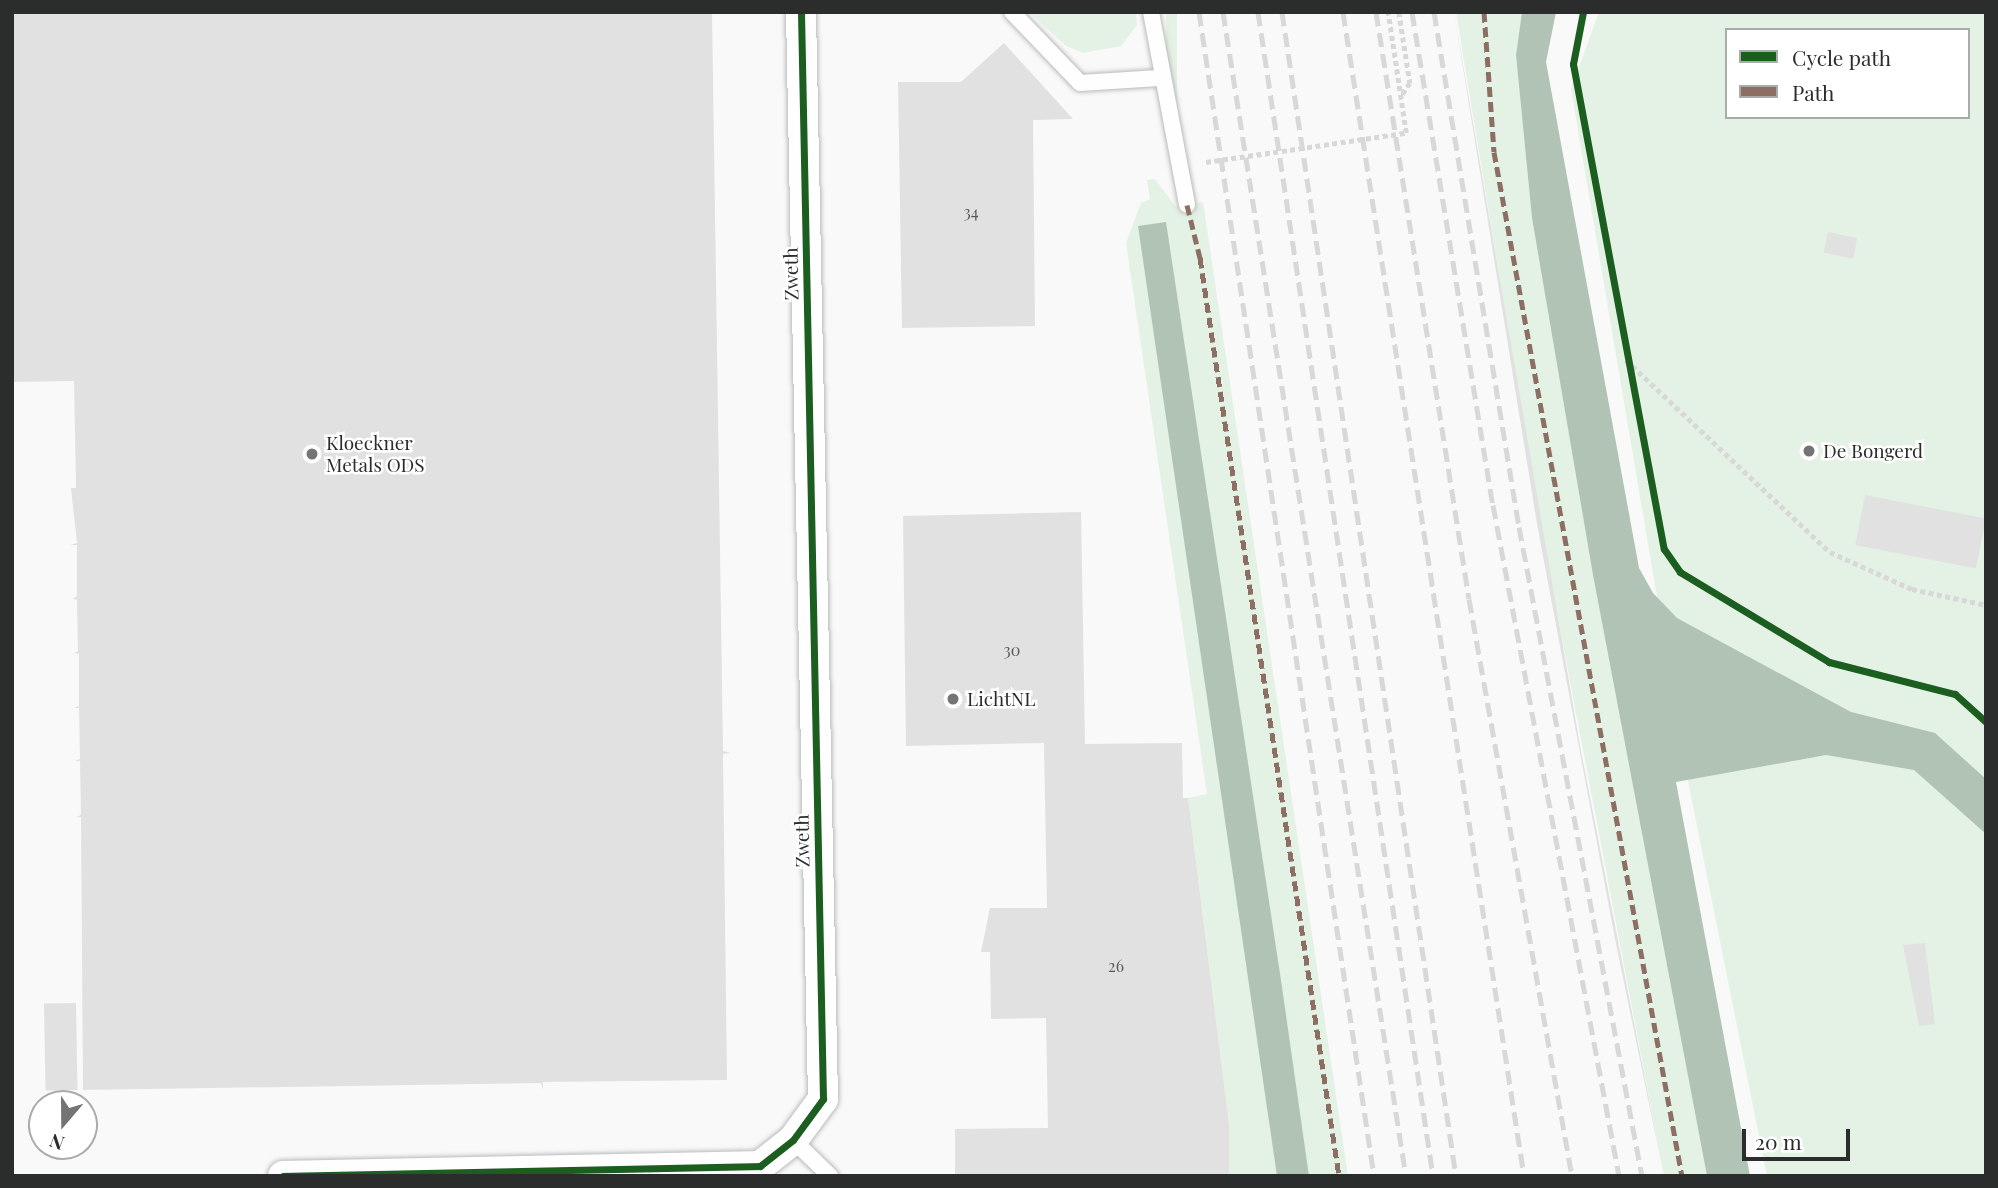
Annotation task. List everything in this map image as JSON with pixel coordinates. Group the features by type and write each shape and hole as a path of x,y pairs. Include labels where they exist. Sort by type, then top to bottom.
{"street":[{"name":"Zweth","path":"283,1176 760,1167 793,1140 823,1099 801,12"}],"lane":[{"path":"1012,12 1080,83 1159,78"},
{"path":"1151,12 1159,78 1187,205"},
{"path":"793,1140 830,1176"}],"path":[{"path":"1177,166 1406,133 1388,12"},
{"path":"1399,12 1410,83 1401,97"},
{"path":"1623,346 1628,372"},
{"path":"1626,360 1830,552 1912,589 1986,605"}],"shaded area":[{"path":"1029,12 1136,12 1137,25 1121,46 1083,53 1066,46"},
{"path":"1166,12 1177,12 1177,109 1166,109"},
{"path":"1456,12 1522,12 1516,55 1532,218 1593,575 1707,1176 1664,1176 1540,523"},
{"path":"1522,12 1556,12 1546,62 1639,568 1653,593 1677,618 1851,712 1935,733 1986,779 1986,834 1914,770 1826,755 1676,782 1750,1176 1707,1176 1593,575 1532,218 1516,55"},
{"name":"De Bongerd","path":"1599,12 1986,12 1986,1176 1767,1176 1689,786 1571,89"},
{"path":"1155,179 1176,207 1203,202 1348,1176 1229,1176 1229,1124 1188,798 1207,794 1126,243 1141,203 1150,199 1147,180"},
{"path":"1166,222 1309,1176 1277,1176 1138,226"}],"building":[{"path":"12,12 712,12 723,751 731,753 723,754 727,1080 543,1082 543,1090 541,1083 83,1090 81,817 76,817 81,815 80,761 75,761 80,759 79,708 74,708 79,706 79,654 74,653 78,651 77,600 73,599 77,596 77,545 70,545 77,543 71,488 76,488 74,381 12,382"},
{"path":"1454,12 1581,751 1664,1176 1616,944 1537,524"},
{"path":"1004,43 1073,119 1033,120 1035,326 902,328 898,82 961,82"},
{"path":"1828,232 1857,238 1853,259 1824,253"},
{"path":"1865,495 1986,518 1976,569 1855,545"},
{"path":"1081,512 1085,744 1182,743 1183,798 1188,798 1229,1124 1229,1176 955,1176 955,1129 1048,1128 1046,1018 991,1019 990,952 981,952 990,908 1047,908 1044,743 906,746 903,516"},
{"path":"1925,943 1935,1024 1919,1026 1903,945"},
{"path":"76,1003 78,1090 46,1090 44,1004"}],"railway":[{"path":"1199,12 1374,1176"},
{"path":"1223,12 1406,1176"},
{"path":"1258,12 1433,1176"},
{"path":"1282,12 1456,1176"},
{"path":"1343,12 1524,1176"},
{"path":"1376,12 1469,599 1572,1176"},
{"path":"1412,12 1493,505 1619,1176"},
{"path":"1434,12 1519,527 1642,1176"}],"marked path":[{"path":"1484,12 1494,152 1682,1176"},
{"path":"1187,205 1200,258 1339,1176"}],"cycle path":[{"path":"283,1176 760,1166 793,1140 823,1099 801,12"},
{"path":"1583,12 1573,64 1664,549 1680,572 1829,662 1955,694 1986,722"}],"place":[{"name":"De Bongerd","path":"1809,451"},
{"name":"Kloeckner Metals ODS","path":"312,454"},
{"name":"LichtNL","path":"953,699"}]}
